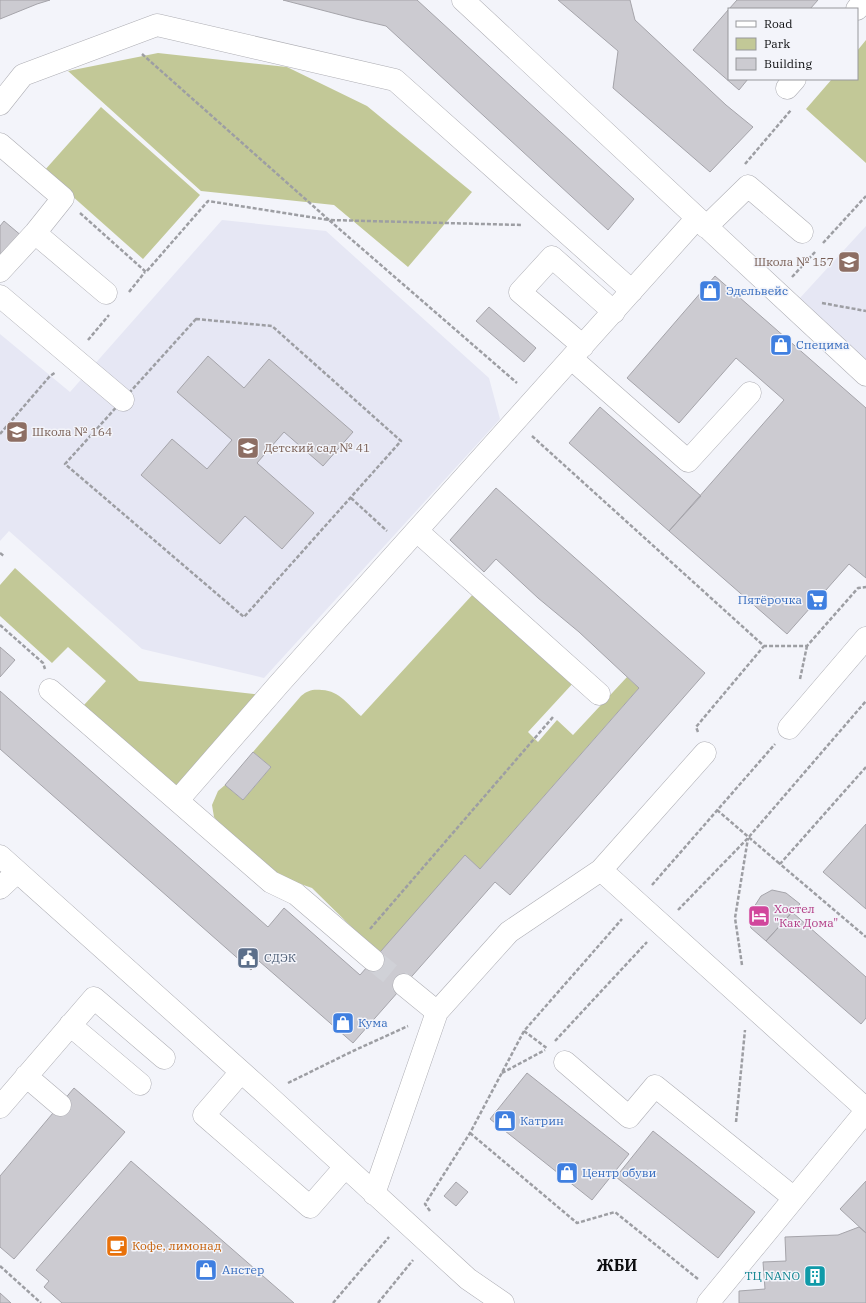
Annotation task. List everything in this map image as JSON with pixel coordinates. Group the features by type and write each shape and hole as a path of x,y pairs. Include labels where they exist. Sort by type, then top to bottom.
{"lane":[{"path":"463,0 866,375"},
{"path":"858,8 865,0"},
{"path":"0,104 23,75 157,25 395,80 632,291"},
{"path":"0,144 63,198 35,233 0,271"},
{"path":"178,800 279,684 632,291 702,222 748,186 802,232"},
{"path":"35,233 106,293"},
{"path":"614,312 552,257 520,292 577,352 688,462 750,393"},
{"path":"0,296 123,400"},
{"path":"410,538 599,694"},
{"path":"789,728 864,645"},
{"path":"50,690 271,882 296,894 373,960"},
{"path":"374,1194 437,1012 508,932 601,870 705,753"},
{"path":"0,856 266,1094 374,1194 468,1278 503,1303"},
{"path":"601,870 866,1110 712,1298"},
{"path":"0,888 18,872"},
{"path":"404,985 437,1012"},
{"path":"0,1107 94,998 164,1058"},
{"path":"70,1025 140,1084"},
{"path":"565,1062 629,1117 655,1086 794,1198"},
{"path":"241,1072 204,1115 310,1207 345,1167"},
{"path":"26,1076 60,1105"}],"path":[{"path":"123,38 535,399"},
{"path":"743,166 794,107 791,83"},
{"path":"778,293 866,196"},
{"path":"63,198 146,272 208,201 329,220 559,226"},
{"path":"822,302 866,311"},
{"path":"196,318 272,326 401,441 351,498 244,617 65,464 196,318"},
{"path":"529,434 764,646 807,646"},
{"path":"351,498 410,538"},
{"path":"0,553 4,556"},
{"path":"799,683 807,646 858,588 866,587"},
{"path":"0,625 43,663 50,690"},
{"path":"705,753 696,727 764,646"},
{"path":"502,1074 548,1049 663,925 748,838 866,700"},
{"path":"356,945 553,717"},
{"path":"378,1303 441,1227 425,1204 470,1134 524,1031 789,728"},
{"path":"780,864 866,767"},
{"path":"717,810 748,838 866,937"},
{"path":"266,1094 437,1012"},
{"path":"524,1031 565,1062"},
{"path":"470,1134 577,1223 615,1212 712,1298"},
{"path":"333,1303 392,1233"},
{"path":"0,1266 41,1303"}],"shaded area":[{"name":"Детский сад № 41","path":"222,220 326,231 489,378 500,419 264,678 142,649 9,531 0,541 0,334 70,392"},
{"name":"Школа № 157","path":"866,226 866,360 800,298"}],"green space":[{"path":"866,40 866,163 806,109 831,80 858,80 858,50"},
{"path":"158,53 287,67 367,106 472,192 408,267 334,205 201,191 68,71"},
{"path":"101,107 200,195 143,259 44,171"},
{"path":"15,568 139,681 262,695 180,788 170,784 84,705 106,681 68,647 52,663 0,616 0,585"},
{"path":"475,592 575,681 528,732 538,742 557,720 573,735 627,677 639,688 480,869 465,856 379,954 312,888 275,875 224,830 214,817 212,805 218,791 225,785 243,800 271,767 253,752 301,696 308,691 313,690 334,693 343,699 361,716"}],"building":[{"path":"0,0 50,0 0,19"},
{"path":"283,0 417,0 634,199 608,230 386,26"},
{"path":"558,0 630,0 635,20 726,105 753,127 710,172 613,88 618,51"},
{"path":"737,0 818,0 811,8 730,8"},
{"path":"728,10 728,80 747,80 739,90 693,50"},
{"path":"4,221 23,237 0,264 0,226"},
{"path":"715,276 866,408 866,578 849,564 787,634 669,531 784,400 736,358 679,423 627,378"},
{"path":"489,307 536,348 524,362 476,321"},
{"path":"208,356 244,388 269,359 353,432 323,466 284,432 257,463 314,513 282,549 245,516 220,544 141,475 172,439 207,469 232,440 177,392"},
{"path":"600,407 701,496 669,531 569,443"},
{"path":"496,488 705,673 510,895 495,882 353,1043 259,961 251,970 0,749 0,691 268,927 284,908 360,975 465,855 480,869 639,688 579,632 538,598 496,559 484,572 450,540"},
{"path":"0,647 15,660 0,677"},
{"path":"253,752 271,767 243,800 225,785"},
{"path":"866,824 866,909 823,872"},
{"path":"772,890 786,893 800,904 766,941 751,928 749,919 761,896"},
{"path":"792,912 866,977 866,1018 861,1024 766,941"},
{"path":"527,1073 629,1154 592,1200 490,1119"},
{"path":"74,1088 125,1132 14,1259 0,1247 0,1176"},
{"path":"653,1131 755,1212 718,1258 616,1177"},
{"path":"131,1161 294,1303 62,1303 44,1287 49,1281 36,1270"},
{"path":"866,1181 866,1233 840,1209"},
{"path":"456,1182 468,1192 456,1206 444,1196"},
{"name":"ТЦ NANO","path":"859,1227 866,1233 866,1303 739,1303 739,1291 765,1289 763,1262 786,1261 785,1237 838,1235"},
{"path":"0,1293 11,1303 0,1303"}],"tunnel":[{"path":"373,960 404,985"}],"place":[{"name":"Школа № 157","path":"849,262"},
{"name":"Эдельвейс","path":"710,291"},
{"name":"Специма","path":"781,345"},
{"name":"Школа № 164","path":"17,432"},
{"name":"Детский сад № 41","path":"248,448"},
{"name":"Пятёрочка","path":"817,600"},
{"name":"Хостел \"Как Дома\"","path":"759,916"},
{"name":"СДЭК","path":"248,958"},
{"name":"Кума","path":"343,1023"},
{"name":"Катрин","path":"505,1121"},
{"name":"Центр обуви","path":"567,1173"},
{"name":"Кофе, лимонад","path":"117,1246"},
{"name":"Анстер","path":"206,1270"},
{"name":"ТЦ NANO","path":"815,1276"}],"district":[{"name":"ЖБИ","path":"617,1265"}]}
